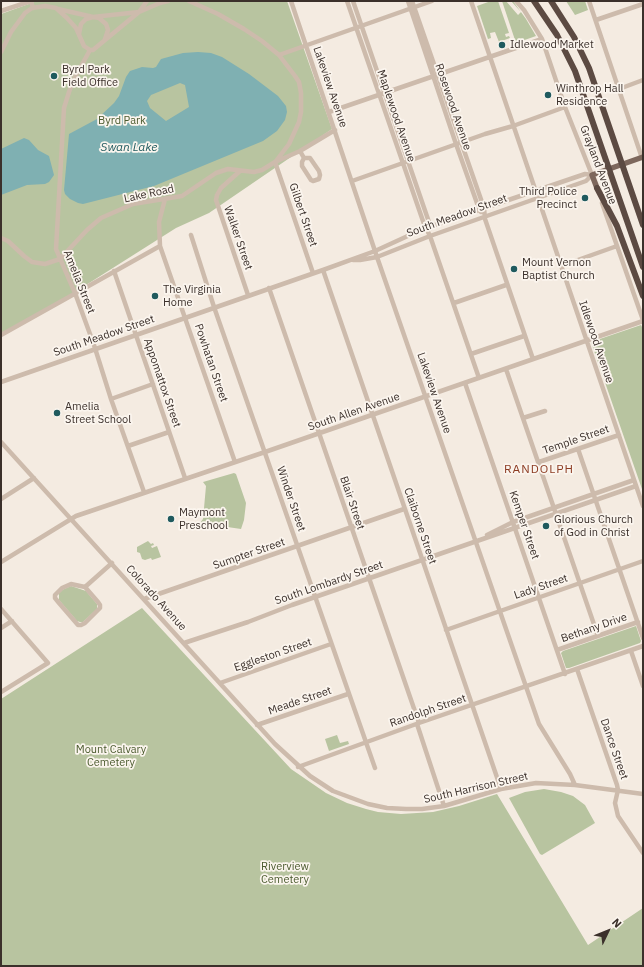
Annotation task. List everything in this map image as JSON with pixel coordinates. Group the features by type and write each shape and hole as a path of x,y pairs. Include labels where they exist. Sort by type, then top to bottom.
{"highway":[{"path":"534,1 557,35 575,71 643,267"},
{"path":"551,1 574,37 589,68 643,225"},
{"path":"597,188 617,226 643,296"},
{"path":"634,200 643,219"}],"main road":[{"name":"South Meadow Street","path":"592,175 643,159"},
{"name":"Grayland Avenue","path":"592,175 597,188"}],"street":[{"path":"1,11 31,1 33,8"},
{"path":"56,8 72,23 84,46 90,50 93,50 139,12 147,1"},
{"path":"79,36 81,24 86,19 139,12 168,1"},
{"path":"189,1 218,14 244,29 279,55 299,82 302,93 299,122 289,144 275,162"},
{"name":"Lakeview Avenue","path":"291,1 375,251 478,540 499,611 525,687 539,724 575,784"},
{"name":"Maplewood Avenue","path":"347,1 425,228 430,236 480,378"},
{"name":"Maplewood Avenue","path":"353,1 431,227 430,236"},
{"name":"Rosewood Avenue","path":"408,1 438,75 461,142 506,285 533,359"},
{"name":"Rosewood Avenue","path":"412,1 412,8 433,77 456,144 482,209"},
{"path":"279,55 432,1"},
{"name":"Idlewood Avenue","path":"471,1 643,506"},
{"name":"Grayland Avenue","path":"516,1 532,22 542,39 565,108 592,175"},
{"path":"589,1 643,159"},
{"path":"596,20 643,4"},
{"path":"1,52 11,32 29,10 44,6 99,18 106,24 108,30 105,40"},
{"path":"329,112 542,39"},
{"name":"Amelia Street","path":"90,50 74,79 66,101 63,117 56,249 75,293 144,492"},
{"path":"619,89 643,80"},
{"path":"352,181 461,142 565,108"},
{"name":"Lake Road","path":"60,259 87,230 101,218 133,204 182,196 216,173 228,169 254,172 262,170 275,162 300,151 335,130"},
{"path":"300,151 304,158 302,166 311,180 313,181 319,179 319,171 310,158 304,158"},
{"name":"Gilbert Street","path":"275,162 313,273"},
{"name":"Walker Street","path":"240,171 221,188 216,200 248,295"},
{"name":"South Meadow Street","path":"1,382 323,270 375,251 425,228 585,174 592,175"},
{"name":"South Meadow Street","path":"349,260 360,260 377,256 586,181 592,175"},
{"name":"Grayland Avenue","path":"597,188 643,320"},
{"name":"Powhatan Street","path":"165,199 159,222 160,246 236,462"},
{"name":"Winder Street","path":"191,235 214,307 375,768"},
{"path":"1,238 8,241 32,262 45,264 60,259"},
{"path":"1,335 160,246"},
{"path":"561,266 617,246"},
{"name":"Claiborne Street","path":"323,270 404,509 473,705 500,789"},
{"name":"Appomattox Street","path":"114,271 185,478"},
{"path":"454,302 506,285"},
{"name":"Blair Street","path":"269,288 369,578 444,806"},
{"name":"South Allen Avenue","path":"1,562 72,519 144,492 319,434 643,320"},
{"path":"471,354 524,336"},
{"path":"506,369 598,636"},
{"name":"Kemper Street","path":"465,383 565,674"},
{"path":"111,399 153,384"},
{"path":"523,418 545,411"},
{"path":"128,446 169,432"},
{"name":"Temple Street","path":"538,462 619,435"},
{"name":"Colorado Avenue","path":"1,442 257,725 298,767"},
{"path":"578,449 643,638"},
{"path":"1,498 34,478"},
{"name":"South Lombardy Street","path":"478,540 513,522 634,480"},
{"name":"South Lombardy Street","path":"184,643 636,486"},
{"name":"Sumpter Street","path":"144,599 298,547 404,509"},
{"name":"Lady Street","path":"446,630 643,561"},
{"path":"85,587 112,563"},
{"path":"70,584 85,587 98,602 100,608 85,623 78,625 55,598 55,595 62,588 70,584"},
{"path":"1,609 48,663 1,692"},
{"path":"1,628 12,621"},
{"name":"Bethany Drive","path":"557,650 638,622"},
{"name":"Eggleston Street","path":"220,683 331,644"},
{"name":"Randolph Street","path":"298,767 643,646"},
{"path":"631,651 643,686"},
{"name":"Dance Street","path":"577,669 618,790 615,803 618,816 643,854"},
{"name":"Meade Street","path":"257,725 348,694"},
{"name":"South Harrison Street","path":"298,767 333,791 368,804 406,810 444,806 500,789 536,783 575,784 643,794"}],"green space":[{"name":"Byrd Park","path":"37,1 287,1 332,129 209,213 176,228 75,292 1,334 1,14"},
{"path":"491,1 498,1 509,33 505,34 506,37 509,36 510,38 499,42 495,32 490,33 491,38 488,39 477,6"},
{"path":"502,1 506,1 518,15 521,12 536,36 516,43"},
{"path":"511,1 513,1 521,12"},
{"path":"566,1 585,1 588,10 575,15"},
{"path":"641,325 643,329 643,492 591,342"},
{"path":"234,473 236,474 246,503 244,520 241,529 207,524 203,525 200,523 203,519 206,486 203,482"},
{"path":"148,541 151,544 153,543 154,545 151,546 152,548 157,546 161,557 152,560 151,558 145,560 142,559 140,553 137,552 137,547"},
{"path":"71,586 86,591 97,604 97,609 83,622 77,621 59,600 59,593"},
{"path":"142,608 291,769 326,793 347,803 366,809 378,812 401,814 433,812 459,806 497,794 588,945 643,908 643,966 1,966 1,699"},
{"path":"636,626 641,641 640,643 566,668 561,653 563,651"},
{"path":"337,735 340,743 348,741 349,744 329,751 325,739"},
{"path":"544,789 573,796 585,805 595,823 542,855 540,854 509,798 525,792"}],"water":[{"name":"Swan Lake","path":"183,53 211,53 222,57 249,74 278,96 286,106 287,112 285,120 277,131 263,141 154,186 83,204 70,199 65,194 64,190 69,134 97,119 114,103 119,96 126,77 130,71 142,67 156,67 161,59","holes":["180,83 185,85 189,107 166,121 150,108 147,101 151,95"]},
{"path":"24,138 29,140 38,150 49,156 54,175 49,182 45,184 27,185 1,195 1,149"}],"place":[{"name":"Idlewood Market","path":"502,45"},
{"name":"Byrd Park Field Office","path":"54,76"},
{"name":"Winthrop Hall Residence","path":"548,95"},
{"name":"Third Police Precinct","path":"585,198"},
{"name":"Mount Vernon Baptist Church","path":"514,269"},
{"name":"The Virginia Home","path":"155,296"},
{"name":"Amelia Street School","path":"57,413"},
{"name":"Maymont Preschool","path":"171,519"},
{"name":"Glorious Church of God in Christ","path":"546,526"}],"district":[{"name":"RANDOLPH","path":"539,470"}],"park label":[{"name":"Mount Calvary Cemetery","path":"111,756"},
{"name":"Riverview Cemetery","path":"285,873"}]}
